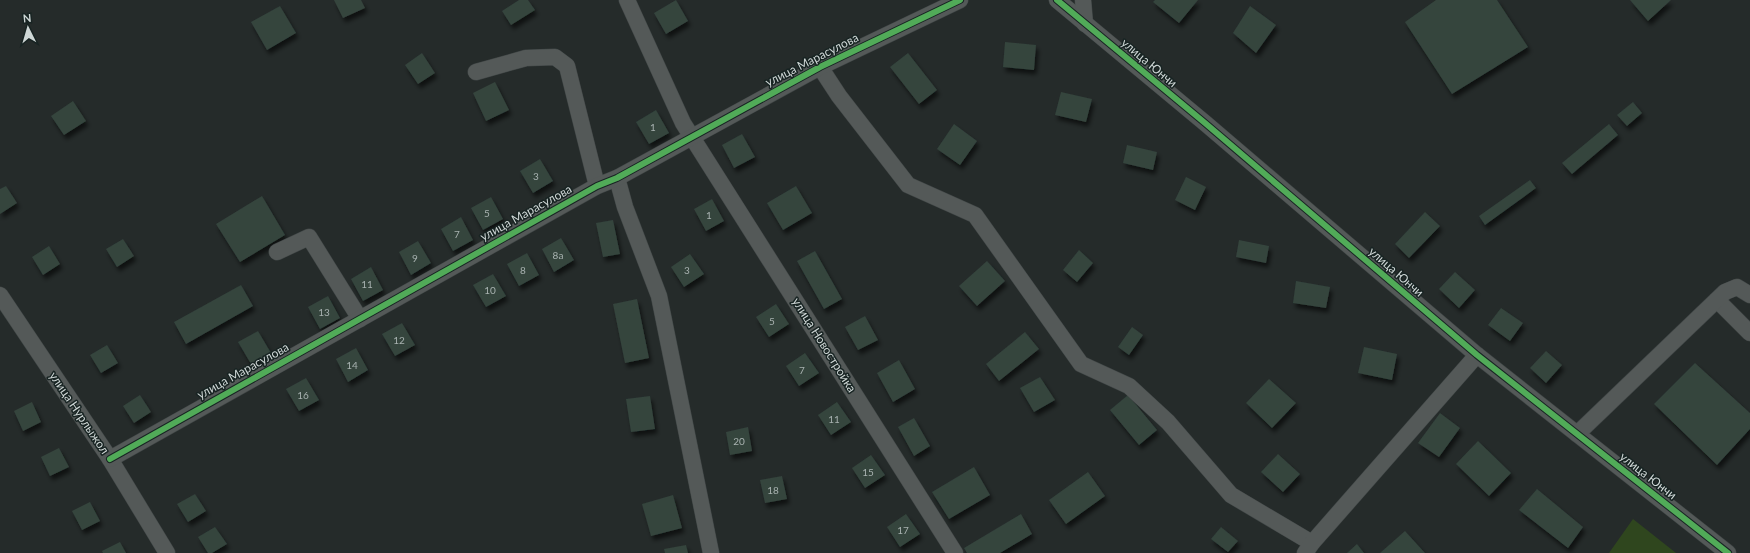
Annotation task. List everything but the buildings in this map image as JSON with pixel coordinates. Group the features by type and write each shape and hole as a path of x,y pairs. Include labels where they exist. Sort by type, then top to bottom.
{"street":[{"path":"627,0 683,123 692,136"},
{"name":"улица Марасулова","path":"110,458 597,186 617,178 820,67 960,0"},
{"name":"улица Юнчи","path":"1057,0 1205,123 1477,355 1728,553"},
{"path":"1084,0 1085,24"},
{"path":"476,72 526,58 555,58 567,66 597,186"},
{"path":"820,67 839,96 908,185 975,215 1081,364 1128,386 1168,422 1231,496 1309,548 1477,355"},
{"name":"улица Новостройка","path":"692,136 955,553"},
{"path":"617,178 625,207 659,296 711,553"},
{"path":"277,252 309,237 360,319"},
{"path":"1577,434 1725,292 1737,287 1750,295"},
{"path":"1717,300 1750,333"},
{"name":"улица Нурлыжол","path":"2,302 110,458 167,553"}],"green space":[{"path":"1633,519 1676,553 1609,553"}],"cycle path":[{"path":"110,459 597,186 617,178 820,67 960,0"},
{"path":"1057,0 1205,123 1477,355 1728,553"}]}
